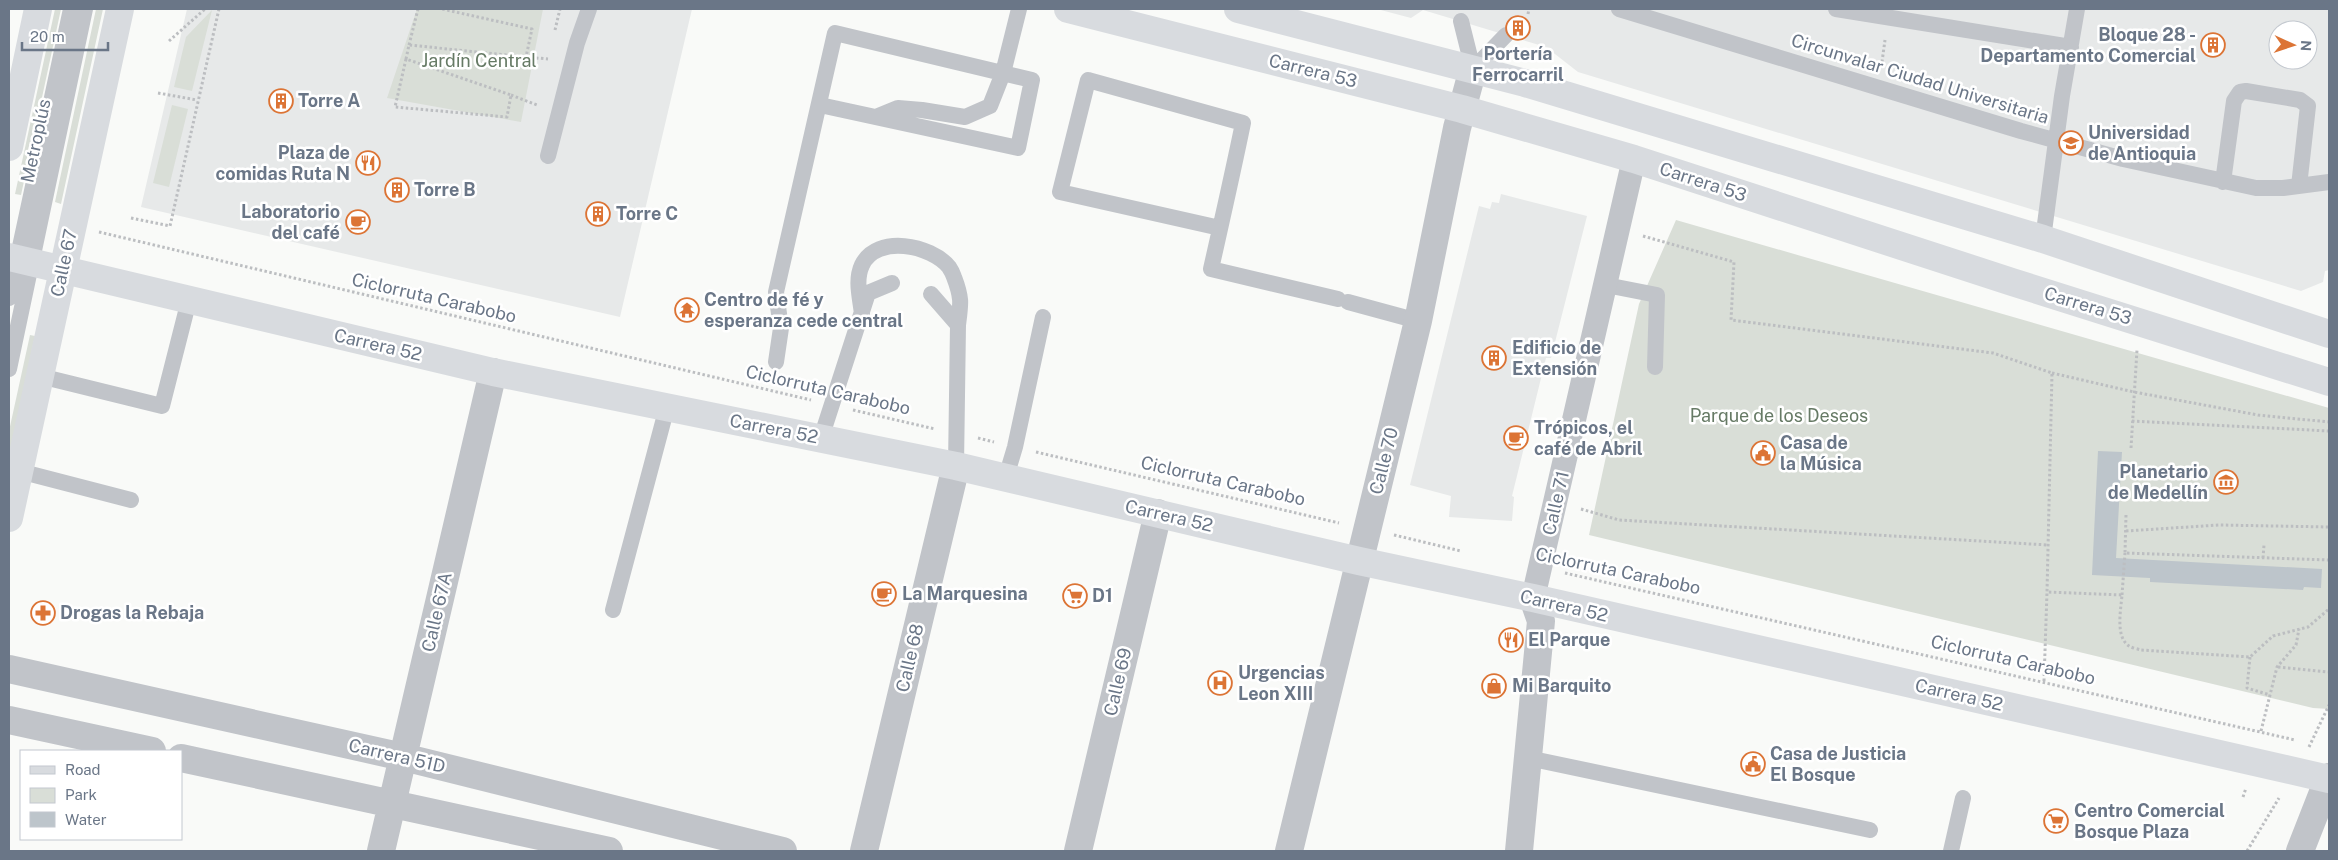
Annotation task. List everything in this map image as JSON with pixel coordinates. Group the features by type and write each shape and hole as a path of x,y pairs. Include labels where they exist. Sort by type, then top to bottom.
{"main road":[{"path":"9,147 38,9"},
{"name":"Calle 67","path":"9,518 120,9"},
{"name":"Carrera 53","path":"1068,9 1462,109 1634,159 2012,282 2329,382"},
{"path":"1238,9 1544,88 2043,239 2329,334"},
{"name":"Carrera 52","path":"19,259 493,372 1006,477 1359,561 1533,598 2329,778"}],"street":[{"name":"Calle 70","path":"1289,851 1418,320 1462,109 1473,69"},
{"name":"Calle 71","path":"1533,598 1634,159"},
{"name":"Calle 67A","path":"381,851 493,372"},
{"name":"Calle 68","path":"864,851 956,466"},
{"name":"Calle 69","path":"1078,851 1158,513"},
{"path":"1519,851 1541,621 1533,598"},
{"name":"Carrera 51D","path":"9,669 403,757 783,851"},
{"path":"9,720 147,750"},
{"path":"182,758 609,851"},
{"path":"2300,851 2329,778"}],"lane":[{"name":"Metroplús","path":"9,369 19,259 71,9"},
{"name":"Metroplús","path":"9,298 85,9"},
{"path":"548,156 577,43 589,9"},
{"path":"876,117 898,108 965,117 990,106 1003,73 1019,9"},
{"name":"Circunvalar Ciudad Universitaria","path":"1619,9 2123,159 2256,188 2283,188 2329,182"},
{"path":"1836,9 2070,47"},
{"path":"2043,239 2056,140 2077,9"},
{"path":"1461,21 1473,69"},
{"path":"776,362 781,328 776,292 835,33 1032,80 1018,148 820,105"},
{"path":"1473,69 1506,35"},
{"path":"1220,228 1060,192 1088,80 1243,122 1220,228 1211,269 1418,320"},
{"path":"2223,182 2234,100 2240,92 2246,91 2300,100 2308,106 2299,186"},
{"path":"862,314 858,281 863,264 876,250 905,246 933,255 950,267 962,297 958,326 958,434 956,466"},
{"path":"821,438 868,293 892,283"},
{"path":"1606,285 1657,295 1655,367"},
{"path":"931,294 958,326"},
{"path":"40,376 162,406 188,300"},
{"path":"1006,477 1015,447 1043,317"},
{"path":"613,610 667,408"},
{"path":"19,471 131,500"},
{"path":"1528,758 1870,830"},
{"path":"1951,851 1963,798"}],"path":[{"path":"169,41 205,9"},
{"path":"131,218 170,226 219,9"},
{"path":"418,9 395,107 507,117 511,95"},
{"path":"442,9 532,30 526,57"},
{"path":"1528,14 1530,9"},
{"path":"1882,62 1886,33"},
{"path":"409,46 548,59"},
{"path":"2089,54 2116,59"},
{"path":"406,59 511,95 536,106"},
{"path":"158,93 197,100"},
{"path":"1619,229 1734,262 1731,320 1992,353 2052,373 2134,392 2258,415 2329,422"},
{"name":"Ciclorruta Carabobo","path":"112,234 831,405 1468,553"},
{"path":"2131,448 2137,346"},
{"path":"2044,681 2052,373"},
{"path":"2132,421 2329,431"},
{"path":"1556,502 1619,520 2048,545"},
{"path":"2126,516 2120,625 2123,639 2129,646 2141,650 2250,657"},
{"path":"2126,531 2219,525 2329,527"},
{"path":"2263,558 2264,545"},
{"path":"2124,555 2329,560"},
{"name":"Ciclorruta Carabobo","path":"1540,568 2262,730 2312,744"},
{"path":"2047,592 2122,595"},
{"path":"2270,695 2247,688 2250,657 2273,636 2308,626 2329,609"},
{"path":"2262,730 2277,667 2296,646 2299,629"},
{"path":"2277,667 2329,672"}],"shaded area":[{"path":"187,9 692,9 620,317 141,207"},
{"name":"Universidad de Antioquia","path":"1377,9 2329,9 2329,270 2325,271 2323,282 2301,291 1578,72 1546,47 1423,10 1411,18"},
{"name":"Edificio de Extensión","path":"1501,194 1587,216 1551,358 1546,358 1512,496 1514,497 1512,521 1449,517 1451,496 1410,485 1479,206 1490,209 1492,202 1499,203"}],"green space":[{"path":"55,9 61,9 21,195 15,194"},
{"path":"96,9 103,9 61,204 55,202"},
{"name":"Jardín Central","path":"417,9 543,9 521,122 387,98"},
{"path":"212,10 192,91 174,87 186,37"},
{"path":"172,105 188,109 169,187 153,183"},
{"name":"Parque de los Deseos","path":"1676,220 2329,408 2329,709 2313,708 1589,535 1639,304"},
{"path":"30,335 35,336 9,458 9,431"}],"water":[{"path":"2098,451 2122,452 2116,558 2322,569 2321,588 2304,587 2303,590 2150,582 2150,578 2092,575"}],"place":[{"name":"Portería Ferrocarril","path":"1518,28"},
{"name":"Bloque 28 - Departamento Comercial","path":"2213,45"},
{"name":"Torre A","path":"281,101"},
{"name":"Universidad de Antioquia","path":"2071,143"},
{"name":"Plaza de comidas Ruta N","path":"368,163"},
{"name":"Torre B","path":"397,190"},
{"name":"Torre C","path":"598,214"},
{"name":"Laboratorio del café","path":"358,222"},
{"name":"Centro de fé y esperanza cede central","path":"687,310"},
{"name":"Edificio de Extensión","path":"1494,358"},
{"name":"Trópicos, el café de Abril","path":"1516,438"},
{"name":"Casa de la Música","path":"1763,453"},
{"name":"Planetario de Medellín","path":"2226,482"},
{"name":"La Marquesina","path":"884,594"},
{"name":"D1","path":"1075,596"},
{"name":"Drogas la Rebaja","path":"43,613"},
{"name":"El Parque","path":"1511,640"},
{"name":"Urgencias Leon XIII","path":"1220,683"},
{"name":"Mi Barquito","path":"1494,686"},
{"name":"Casa de Justicia El Bosque","path":"1753,764"},
{"name":"Centro Comercial Bosque Plaza","path":"2056,821"}]}
